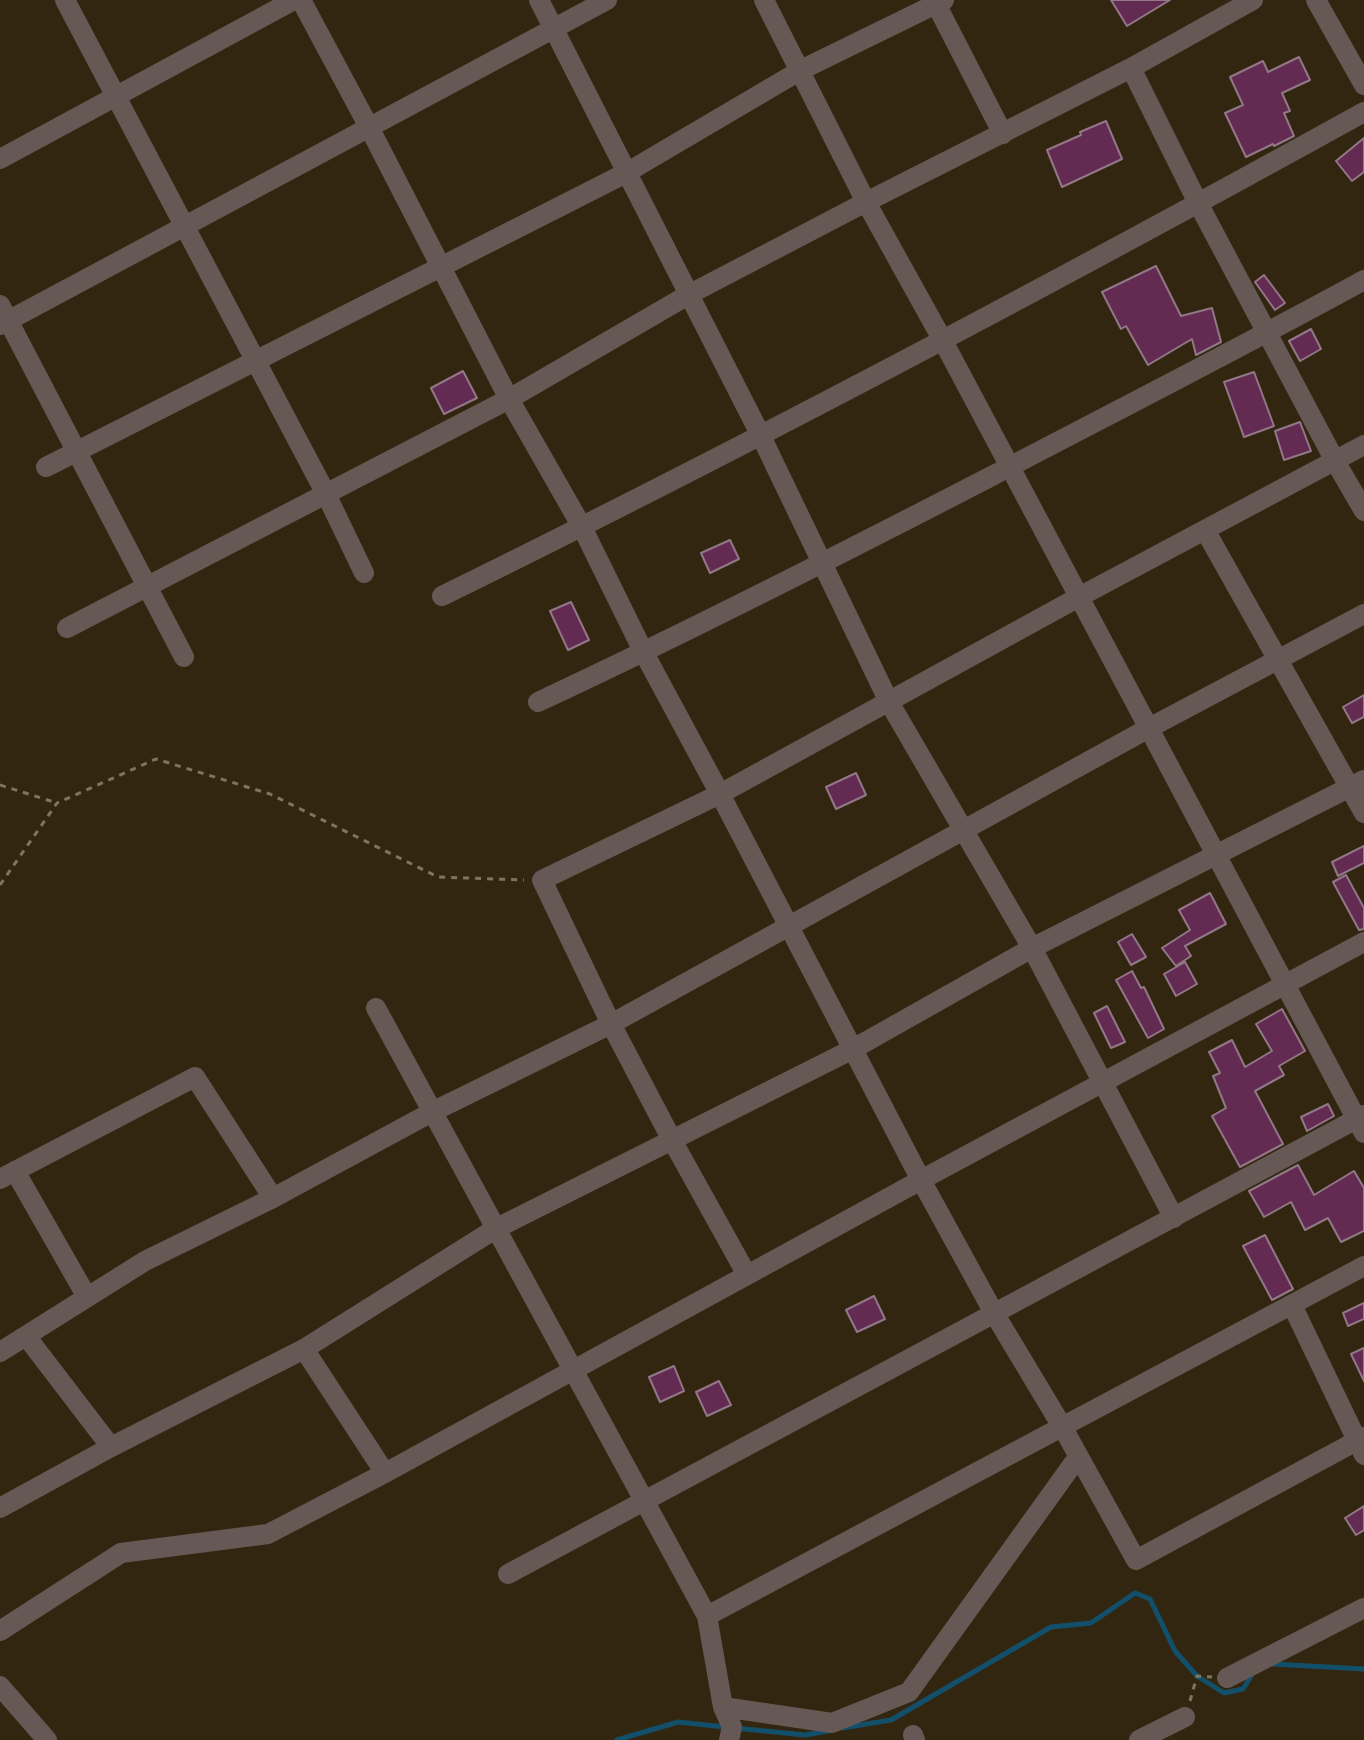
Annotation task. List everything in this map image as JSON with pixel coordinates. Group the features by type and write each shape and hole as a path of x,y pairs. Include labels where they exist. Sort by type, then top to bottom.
{"street":[{"path":"65,0 326,494 364,573"},
{"path":"0,159 294,0"},
{"path":"301,0 509,399 582,527 644,653 921,1180 1136,1560 1362,1445 1292,1305"},
{"path":"539,0 760,434 889,702 1032,948 1174,1218"},
{"path":"184,657 3,317 185,227 607,0"},
{"path":"508,1574 994,1313 1361,1122 866,202 764,0"},
{"path":"67,628 509,399 688,295 1131,68 1253,0"},
{"path":"1316,0 1364,85"},
{"path":"46,467 626,173 801,70 938,1 1003,134"},
{"path":"1131,68 1198,203 1364,511"},
{"path":"442,596 582,527 942,339 1364,112"},
{"path":"538,702 644,653 822,563 1268,333 1364,280"},
{"path":"747,1275 611,1024 542,880 720,794 1364,445"},
{"path":"1205,530 1278,660 1357,783 1364,813"},
{"path":"0,1352 145,1261 273,1198 432,1112 611,1024 1149,728 1364,614"},
{"path":"0,1508 111,1447 304,1349 495,1229 853,1049 1032,948 1357,783"},
{"path":"0,1631 121,1553 268,1534 1364,942"},
{"path":"376,1008 707,1616 723,1707 732,1727 729,1740"},
{"path":"87,1297 7,1175 195,1077 273,1198"},
{"path":"707,1616 1364,1266"},
{"path":"26,1336 111,1447"},
{"path":"304,1349 385,1473"},
{"path":"723,1707 832,1723 909,1692 1078,1457"},
{"path":"1227,1678 1364,1608"},
{"path":"0,1686 47,1740"},
{"path":"1139,1740 1185,1717"}],"path":[{"path":"0,885 57,803 156,759 270,794 438,877 542,880"},
{"path":"0,785 57,803"},
{"path":"1185,1717 1197,1676 1227,1678"}],"building":[{"path":"1111,0 1170,0 1127,26"},
{"path":"1299,57 1310,80 1282,93 1290,111 1284,113 1294,136 1246,157 1225,113 1243,105 1230,77 1263,61 1268,72"},
{"path":"1106,121 1122,159 1062,187 1047,150"},
{"path":"1364,138 1364,172 1352,181 1336,161"},
{"path":"1156,266 1181,316 1212,308 1221,342 1196,355 1192,339 1148,365 1126,326 1121,329 1102,292"},
{"path":"1264,275 1285,303 1275,310 1255,282"},
{"path":"1311,329 1321,349 1300,361 1289,341"},
{"path":"463,371 477,398 444,414 431,388"},
{"path":"1254,372 1274,426 1244,437 1224,382"},
{"path":"1300,422 1311,451 1284,460 1275,431"},
{"path":"730,540 739,559 710,573 701,553"},
{"path":"571,602 589,640 568,650 550,611"},
{"path":"1364,695 1364,717 1352,723 1343,707"},
{"path":"856,773 866,795 836,809 826,787"},
{"path":"1364,846 1364,863 1338,876 1332,862"},
{"path":"1346,875 1364,908 1364,929 1359,930 1333,882"},
{"path":"1210,893 1226,924 1185,946 1191,956 1176,966 1162,948 1190,930 1179,910"},
{"path":"1132,934 1146,957 1131,965 1118,942"},
{"path":"1185,962 1197,984 1176,996 1164,974"},
{"path":"1132,971 1141,988 1144,987 1164,1029 1148,1038 1116,980"},
{"path":"1107,1006 1125,1042 1111,1048 1094,1013"},
{"path":"1282,1009 1305,1051 1279,1066 1284,1075 1255,1091 1283,1144 1240,1167 1212,1116 1226,1108 1213,1076 1220,1073 1209,1052 1232,1040 1245,1067 1272,1051 1256,1024"},
{"path":"1328,1104 1334,1116 1307,1131 1301,1117"},
{"path":"1298,1165 1314,1195 1354,1171 1364,1188 1364,1231 1341,1242 1328,1218 1305,1230 1291,1202 1264,1217 1249,1191"},
{"path":"1265,1235 1293,1289 1272,1300 1243,1246"},
{"path":"874,1296 885,1319 857,1332 846,1310"},
{"path":"1364,1303 1364,1319 1348,1326 1343,1313"},
{"path":"1364,1348 1364,1381 1351,1354"},
{"path":"674,1366 684,1391 660,1402 649,1377"},
{"path":"719,1381 731,1405 707,1416 696,1392"},
{"path":"1364,1506 1364,1530 1356,1535 1345,1518"}],"waterway":[{"path":"842,1728 891,1720 1051,1627 1091,1623 1135,1593 1150,1599 1175,1651 1197,1676 1224,1693 1243,1689 1253,1673"},
{"path":"1272,1664 1364,1669"},
{"path":"617,1740 678,1722 725,1727"},
{"path":"735,1728 805,1735 828,1731"}]}
